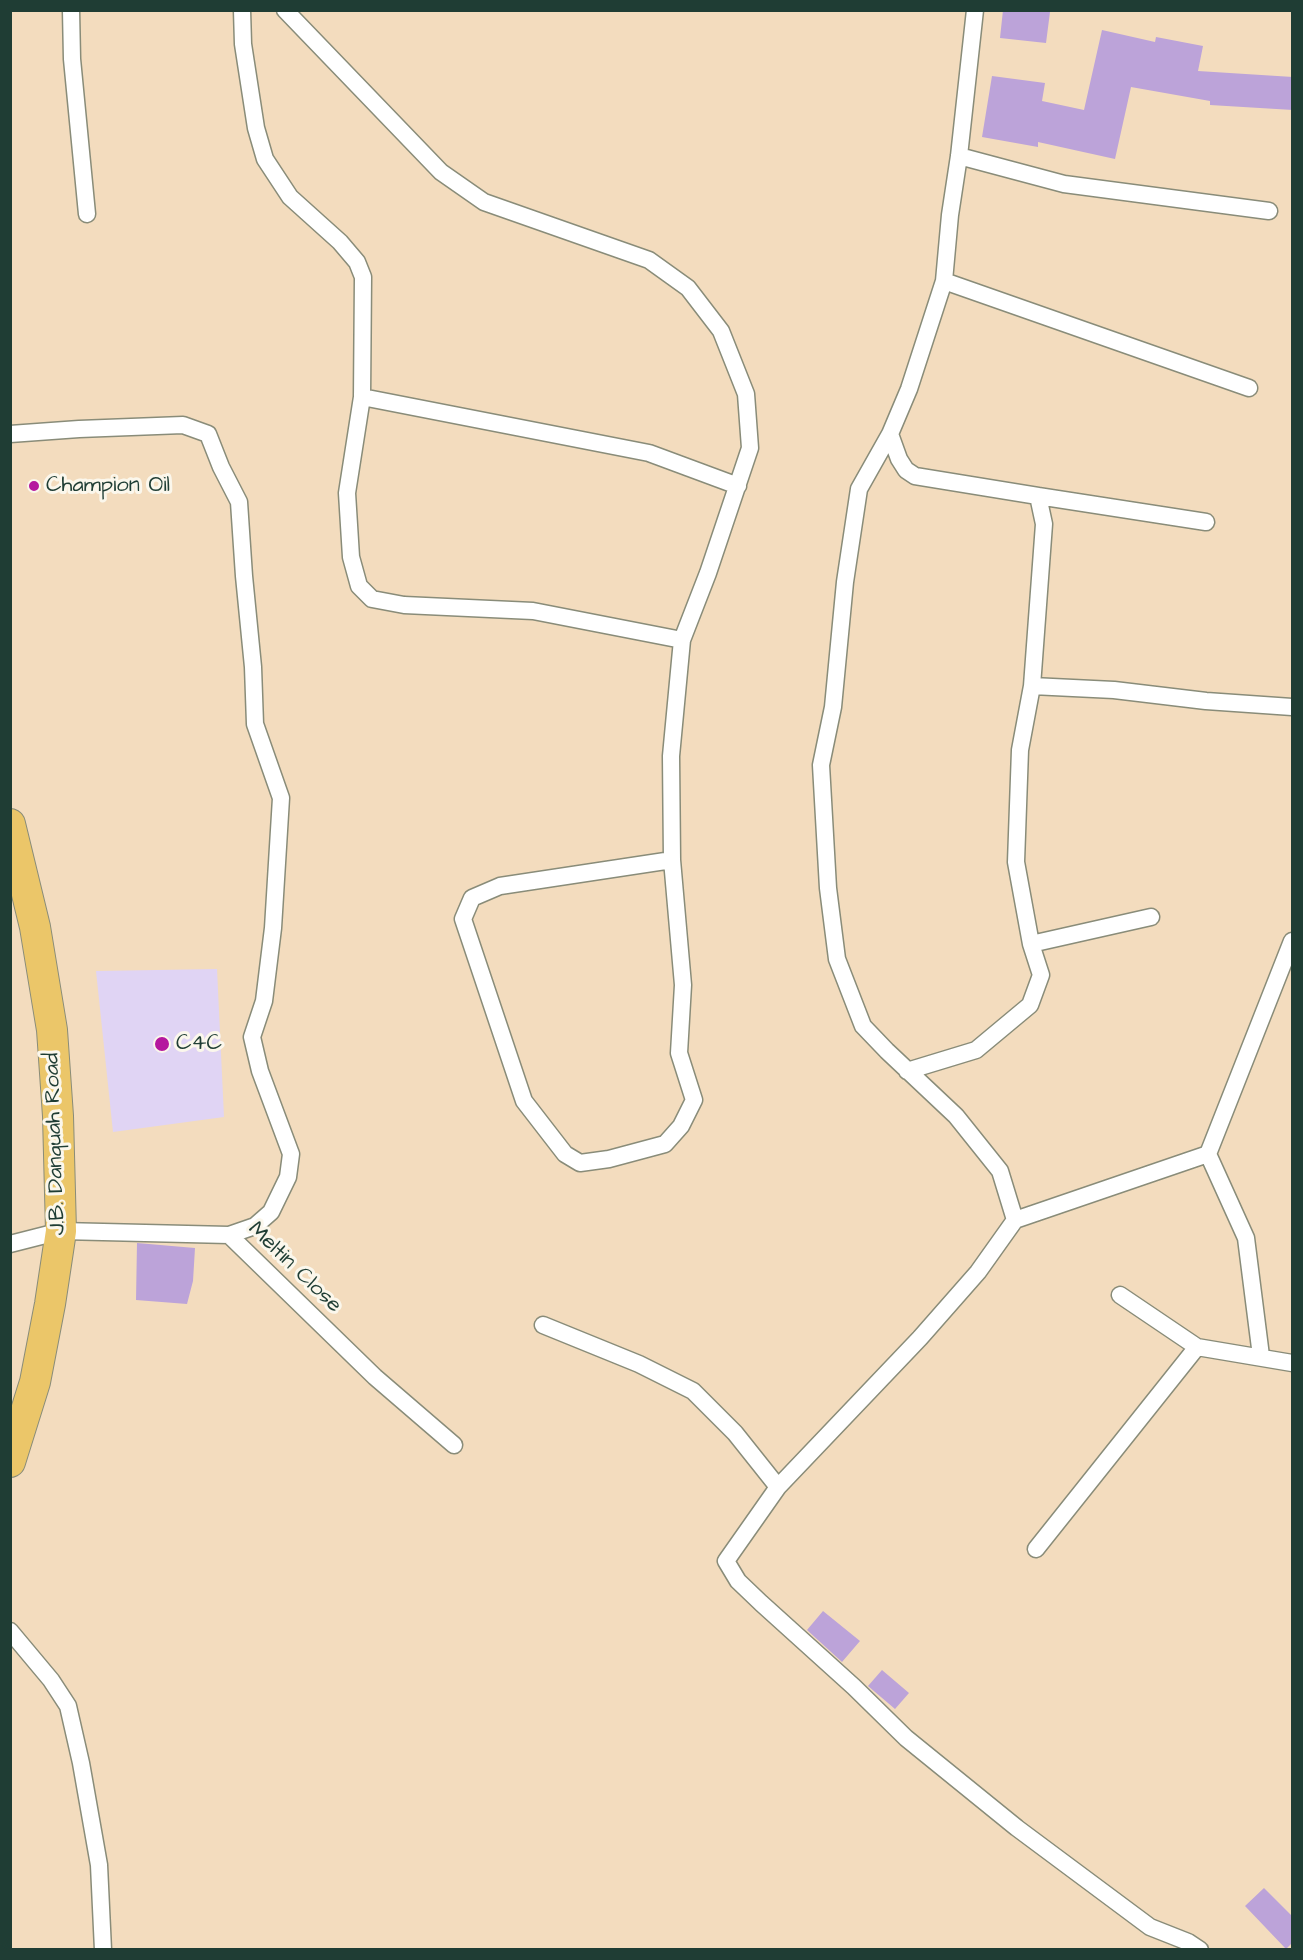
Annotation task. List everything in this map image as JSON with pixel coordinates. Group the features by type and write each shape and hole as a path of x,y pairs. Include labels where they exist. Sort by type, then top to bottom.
{"highway":[{"name":"J.B. Danquah Road","path":"10,824 34,927 52,1030 58,1116 61,1231 35,1382 11,1459"}],"street":[{"path":"71,10 72,59 87,214"},
{"path":"242,10 243,44 252,107 266,159 290,197 340,242 357,262 363,278 362,397 347,493 351,557 359,586 372,599 404,605 533,611 682,640"},
{"path":"285,10 441,172 484,202 649,260 688,288 721,330 746,394 750,448 682,640 671,756 672,860 683,985 679,1053 694,1100 681,1125 665,1144 609,1160 580,1162 566,1154 524,1101 463,919 472,897 500,886 672,860"},
{"path":"975,10 944,281 909,389 890,434 859,489 845,582 833,707 821,765 828,888 837,959 863,1026 956,1116 1000,1171 1015,1220"},
{"path":"959,156 1064,184 1269,211"},
{"path":"944,281 1249,388"},
{"path":"362,397 648,453 738,486"},
{"path":"10,434 183,425 208,434 221,467 239,502 254,668 255,724 281,798 271,939 264,1001 252,1037 260,1071 291,1154 288,1176 272,1212 255,1226 229,1235"},
{"path":"890,434 899,459 906,470 915,476 1206,522"},
{"path":"907,1071 976,1050 1030,1005 1041,975 1031,944 1016,862 1020,750 1032,686 1044,524 1038,496"},
{"path":"1032,686 1114,690 1206,701 1293,707"},
{"path":"1031,944 1151,917"},
{"path":"1261,1356 1246,1238 1208,1154 1293,941"},
{"path":"1200,1950 1188,1942 1150,1927 1017,1828 906,1738 738,1581 726,1561 778,1487 978,1272 1015,1220 1208,1154"},
{"name":"Meltin Close","path":"10,1244 61,1231 229,1235 375,1377 453,1445"},
{"path":"1119,1295 1197,1347 1293,1363"},
{"path":"543,1325 639,1364 693,1391 735,1434 778,1487"},
{"path":"1036,1550 1197,1347"},
{"path":"10,1630 51,1680 68,1706 99,1864 103,1950"}],"shaded area":[{"name":"C4C","path":"217,969 224,1117 113,1132 96,971"}],"building":[{"path":"1003,10 1050,12 1046,43 1000,38"},
{"path":"1102,30 1155,42 1156,37 1203,46 1198,71 1293,77 1293,110 1210,105 1210,101 1131,87 1115,159 1038,142 1038,147 982,137 992,76 1045,83 1042,101 1084,110"},
{"path":"137,1243 195,1248 193,1281 187,1304 136,1300"},
{"path":"823,1611 860,1641 842,1662 807,1630"},
{"path":"882,1670 909,1693 895,1709 868,1686"},
{"path":"1264,1888 1293,1917 1293,1942 1286,1949 1245,1906"}],"place":[{"name":"Champion Oil","path":"34,486"},
{"name":"C4C","path":"162,1044"}]}
